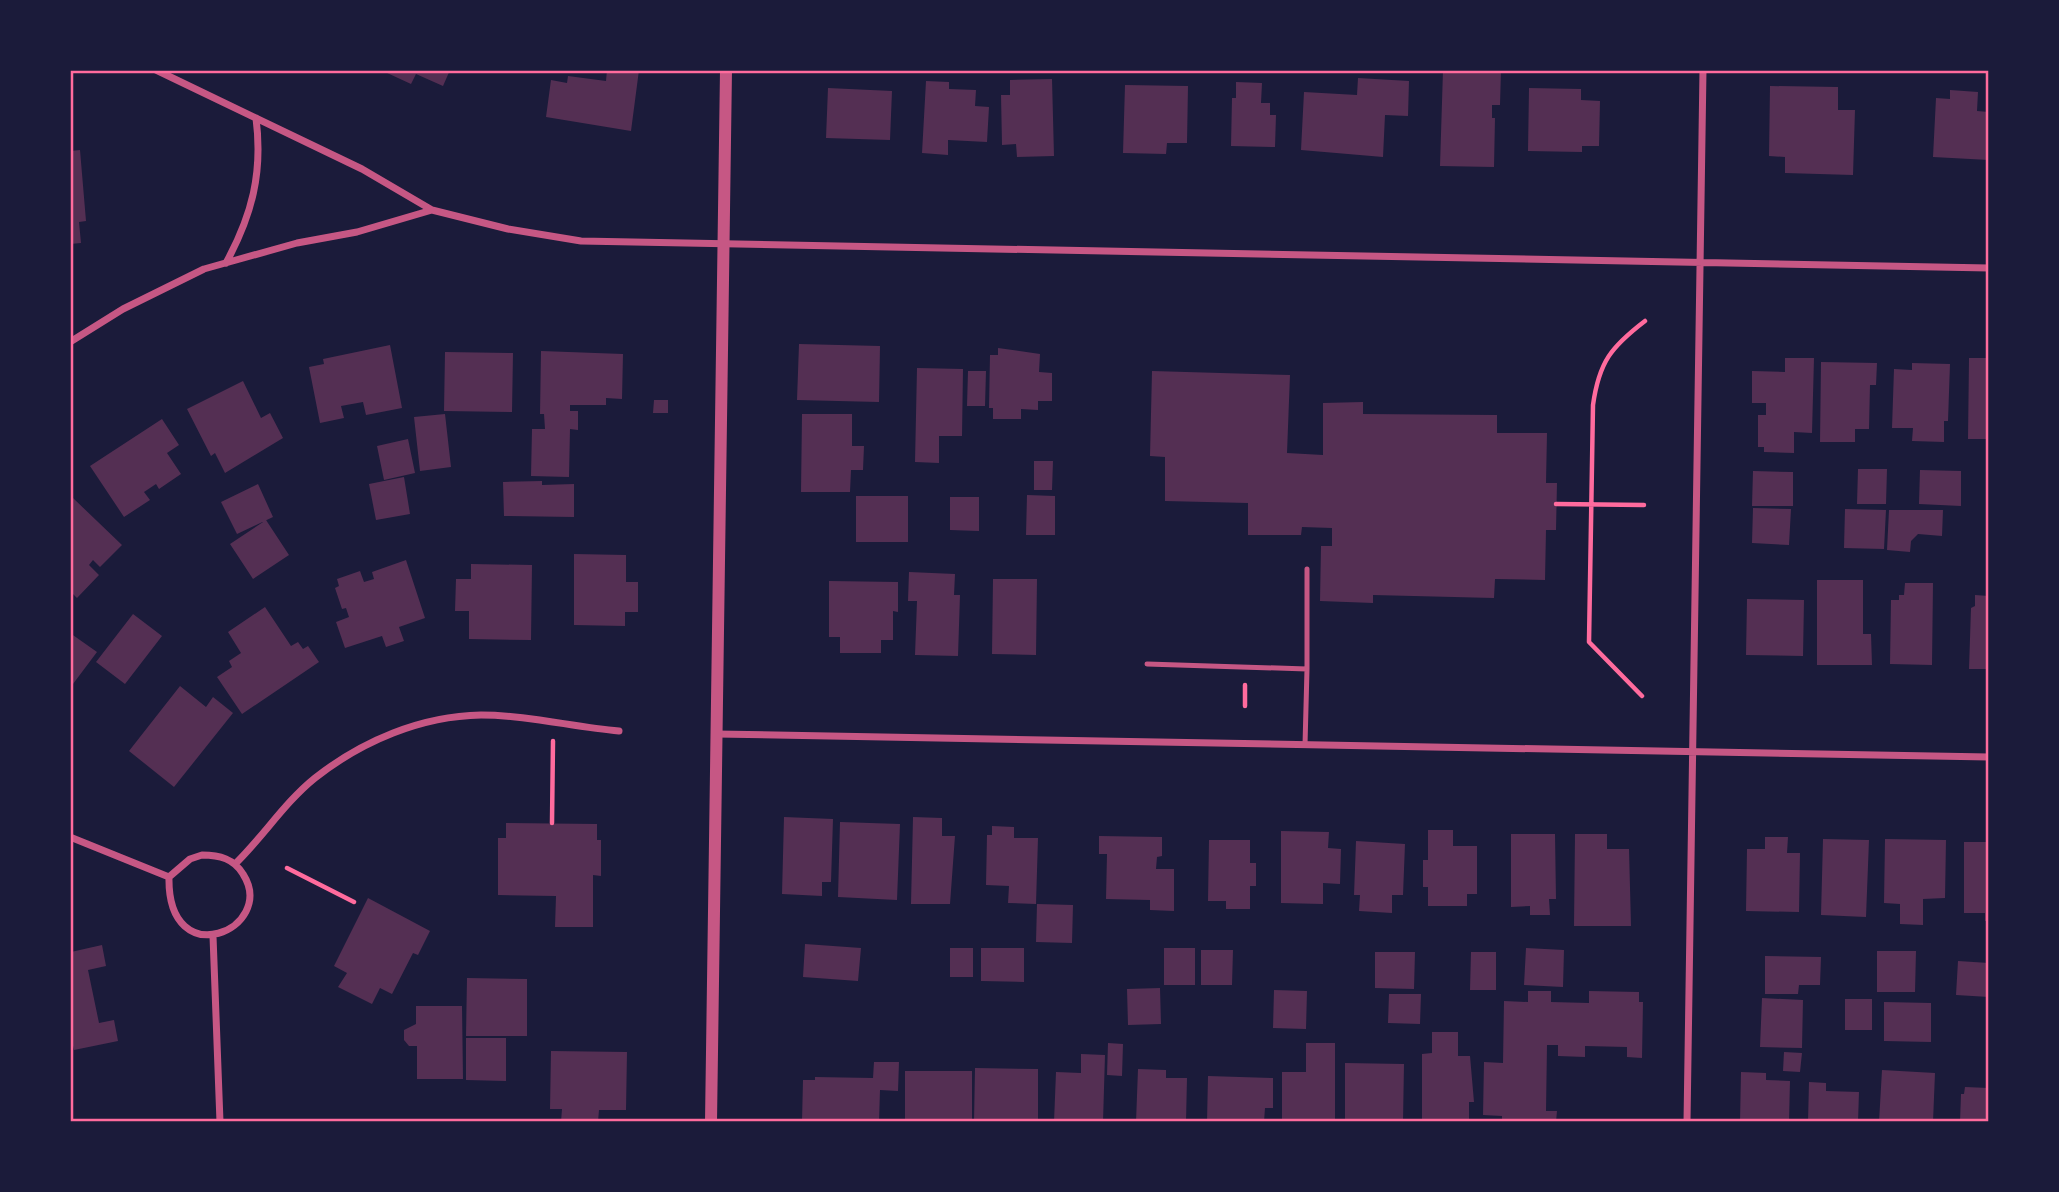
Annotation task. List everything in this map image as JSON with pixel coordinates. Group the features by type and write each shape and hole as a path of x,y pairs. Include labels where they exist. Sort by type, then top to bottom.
{"street":[{"path":"156,70 362,169 432,210 508,229 581,241 724,246 1989,268"},
{"path":"710,1122 726,70"},
{"path":"1687,1122 1703,70"},
{"path":"226,263 249,217 255,189 259,160 257,118"},
{"path":"70,342 135,304 204,269 297,243 357,232 432,210"},
{"path":"235,864 314,779 363,747 404,727 482,715 619,731"},
{"path":"715,734 1989,757"},
{"path":"70,837 169,877"},
{"path":"215,855 235,864 246,877 249,903 236,925 212,936 198,934 176,918 170,905 169,877 190,859 215,855"},
{"path":"212,936 219,1122"}],"lane":[{"path":"1306,745 1307,569"},
{"path":"1147,664 1307,669"}],"path":[{"path":"1643,696 1589,642 1593,405 1597,377 1603,361 1645,321"},
{"path":"1556,504 1644,505"},
{"path":"552,823 553,740"},
{"path":"287,868 354,902"}],"building":[{"path":"450,70 443,86 416,74 411,84 385,72"},
{"path":"607,70 639,70 631,131 546,117 551,80 567,83 568,76 606,81"},
{"path":"1443,70 1501,70 1500,105 1492,105 1492,118 1495,118 1494,167 1440,166"},
{"path":"1358,78 1409,81 1408,116 1385,115 1383,157 1301,150 1304,92 1357,95"},
{"path":"1052,79 1054,156 1017,157 1016,144 1002,145 1001,95 1010,95 1010,80"},
{"path":"926,81 949,82 949,89 976,90 975,106 989,107 987,142 948,140 948,155 922,153"},
{"path":"1236,82 1262,83 1261,103 1270,103 1270,115 1276,115 1275,147 1231,146 1232,98 1236,98"},
{"path":"1125,85 1188,86 1187,143 1167,143 1166,154 1123,153"},
{"path":"1770,86 1838,87 1838,110 1855,110 1853,175 1785,173 1785,157 1769,156"},
{"path":"828,88 892,91 890,140 826,138"},
{"path":"1529,88 1581,89 1581,100 1600,101 1599,146 1582,146 1582,152 1528,151"},
{"path":"1950,90 1978,92 1977,111 1989,112 1989,160 1933,157 1936,98 1950,99"},
{"path":"80,150 86,221 79,222 81,243 70,244 70,151"},
{"path":"799,344 880,346 879,402 797,400"},
{"path":"390,345 402,408 366,415 363,402 341,406 344,418 320,423 309,367 324,364 323,359"},
{"path":"998,348 1040,354 1039,372 1052,373 1052,401 1038,401 1038,410 1021,409 1021,419 993,419 993,408 989,408 990,355 998,355"},
{"path":"541,351 623,354 622,399 606,398 606,405 570,405 570,411 578,411 578,430 570,429 569,477 531,476 532,429 545,429 544,414 540,414"},
{"path":"445,352 513,353 512,412 444,411"},
{"path":"1785,358 1814,358 1812,433 1794,432 1794,453 1764,452 1764,447 1758,447 1758,415 1766,415 1766,403 1752,403 1752,371 1785,372"},
{"path":"1969,358 1989,358 1989,439 1968,439"},
{"path":"1821,362 1877,363 1876,385 1870,385 1869,429 1855,429 1855,442 1820,442"},
{"path":"1912,363 1950,364 1948,421 1944,421 1944,442 1912,441 1913,428 1892,428 1894,369 1912,370"},
{"path":"917,368 963,369 962,436 939,436 939,463 915,462"},
{"path":"968,371 986,371 985,406 967,406"},
{"path":"1152,371 1290,375 1287,453 1323,455 1323,403 1363,402 1363,414 1497,415 1497,433 1547,433 1546,483 1557,483 1556,530 1546,530 1545,580 1495,579 1494,598 1373,595 1373,603 1320,601 1321,546 1332,546 1332,528 1302,527 1301,535 1248,535 1248,503 1165,501 1165,457 1150,456"},
{"path":"243,381 261,418 270,413 283,438 225,473 215,453 211,456 187,409"},
{"path":"654,400 668,400 668,413 653,413"},
{"path":"445,414 451,467 420,471 414,417"},
{"path":"802,414 852,414 852,446 864,446 863,470 851,470 850,492 801,492"},
{"path":"162,419 179,445 167,453 181,474 159,489 156,484 144,492 150,500 124,517 90,466"},
{"path":"408,439 415,473 384,480 377,446"},
{"path":"1034,461 1053,461 1052,490 1034,490"},
{"path":"1858,469 1887,469 1886,504 1857,504"},
{"path":"1920,470 1961,471 1961,506 1919,504"},
{"path":"1753,471 1793,472 1793,506 1752,506"},
{"path":"404,477 410,514 376,520 369,484"},
{"path":"542,481 542,485 574,484 574,517 504,516 503,482"},
{"path":"258,484 273,517 237,534 221,502"},
{"path":"1027,495 1055,496 1055,535 1026,535"},
{"path":"856,496 908,496 908,542 856,542"},
{"path":"950,497 979,497 979,531 950,530"},
{"path":"73,498 122,545 100,567 93,560 89,565 99,575 77,598 70,591 70,501"},
{"path":"1753,508 1791,509 1789,545 1752,543"},
{"path":"1845,509 1886,510 1884,549 1844,548"},
{"path":"1889,510 1943,510 1942,536 1918,534 1911,541 1910,552 1887,550"},
{"path":"266,520 289,555 253,579 230,544"},
{"path":"574,554 626,555 626,582 638,582 638,612 625,612 625,626 574,625"},
{"path":"406,560 425,618 399,627 404,641 386,647 382,636 345,648 336,622 349,617 346,608 342,609 335,588 339,586 337,579 360,571 364,582 374,579 372,572"},
{"path":"471,564 532,565 531,640 469,639 469,611 455,611 456,579 471,579"},
{"path":"909,572 955,574 954,595 960,595 958,656 915,655 917,601 908,601"},
{"path":"993,579 1037,579 1036,655 992,654"},
{"path":"1817,580 1863,580 1863,634 1871,634 1872,665 1817,665"},
{"path":"829,581 898,582 898,612 893,611 893,640 881,640 881,653 840,653 840,637 829,637"},
{"path":"1905,583 1933,583 1932,665 1890,664 1891,600 1899,600 1899,595 1904,595"},
{"path":"1975,595 1989,596 1989,669 1969,669 1971,608 1975,606"},
{"path":"1747,599 1804,600 1803,656 1746,655"},
{"path":"265,607 291,646 298,642 303,649 308,646 319,662 242,714 217,677 232,667 229,661 241,653 228,632"},
{"path":"133,614 162,636 125,684 96,662"},
{"path":"70,633 97,652 70,688"},
{"path":"180,686 206,707 213,697 233,713 174,787 129,751"},
{"path":"784,817 833,819 831,882 822,882 822,896 782,894"},
{"path":"913,817 942,818 942,836 955,836 950,904 911,904"},
{"path":"840,822 900,824 897,900 838,897"},
{"path":"506,823 597,824 597,840 601,840 601,876 593,875 593,927 555,927 556,896 498,895 498,838 506,838"},
{"path":"992,826 1014,827 1014,838 1038,838 1036,904 1008,903 1009,886 986,885 987,835 992,835"},
{"path":"1428,830 1453,830 1453,846 1477,846 1477,894 1467,894 1467,906 1428,906 1428,887 1423,887 1423,860 1428,860"},
{"path":"1281,831 1329,832 1328,848 1341,849 1340,884 1323,883 1323,904 1281,903"},
{"path":"1511,834 1555,834 1556,899 1549,899 1550,915 1530,915 1530,906 1511,907"},
{"path":"1575,834 1607,834 1607,849 1629,849 1631,926 1574,926"},
{"path":"1099,836 1162,837 1162,856 1157,857 1156,869 1174,869 1174,911 1150,910 1150,900 1106,899 1107,854 1099,854"},
{"path":"1765,837 1788,837 1787,853 1800,853 1799,912 1746,911 1747,849 1765,849"},
{"path":"1823,839 1869,840 1866,917 1821,915"},
{"path":"1885,839 1946,840 1945,898 1923,899 1923,925 1900,924 1900,904 1884,903"},
{"path":"1209,840 1250,840 1250,863 1256,863 1256,886 1250,886 1250,909 1226,909 1226,901 1208,901"},
{"path":"1356,841 1405,844 1403,895 1392,895 1392,913 1359,911 1360,895 1354,895"},
{"path":"1964,842 1989,842 1989,921 1985,921 1985,913 1964,913"},
{"path":"368,898 430,931 418,955 413,953 392,994 380,988 372,1004 338,987 347,973 334,966"},
{"path":"1037,904 1073,905 1072,943 1036,942"},
{"path":"805,944 861,948 858,981 803,977"},
{"path":"102,945 106,966 88,970 99,1023 114,1020 118,1041 74,1050 70,1033 71,952"},
{"path":"950,948 973,948 973,977 950,977"},
{"path":"981,948 1024,948 1024,982 981,981"},
{"path":"1164,948 1195,948 1195,985 1164,985"},
{"path":"1526,948 1564,950 1563,987 1524,985"},
{"path":"1201,950 1233,950 1232,985 1201,985"},
{"path":"1877,951 1916,951 1915,992 1877,992"},
{"path":"1375,952 1415,952 1414,989 1375,988"},
{"path":"1471,952 1496,952 1496,990 1470,990"},
{"path":"1765,956 1821,957 1820,985 1799,985 1798,994 1765,994"},
{"path":"1958,961 1989,963 1989,997 1956,995"},
{"path":"467,978 527,979 527,1036 466,1036"},
{"path":"1160,988 1161,1024 1128,1025 1127,989"},
{"path":"1274,990 1307,991 1306,1029 1273,1028"},
{"path":"1528,991 1551,991 1551,1002 1589,1003 1589,991 1639,992 1639,1002 1643,1002 1642,1058 1627,1057 1627,1047 1585,1046 1585,1057 1558,1056 1558,1045 1547,1045 1546,1111 1557,1111 1556,1122 1502,1122 1502,1116 1483,1115 1484,1062 1503,1063 1504,1001 1528,1002"},
{"path":"1389,994 1421,994 1420,1024 1388,1023"},
{"path":"1762,998 1803,1000 1802,1048 1760,1047"},
{"path":"1845,999 1872,999 1872,1030 1845,1030"},
{"path":"1884,1002 1931,1003 1931,1042 1884,1041"},
{"path":"416,1006 462,1006 463,1079 417,1079 417,1046 409,1046 404,1040 404,1030 416,1024"},
{"path":"1432,1032 1458,1032 1458,1056 1470,1056 1474,1102 1469,1102 1469,1122 1422,1122 1422,1054 1432,1053"},
{"path":"466,1038 506,1038 506,1081 466,1080"},
{"path":"1108,1043 1123,1044 1122,1076 1107,1075"},
{"path":"1306,1043 1335,1043 1335,1122 1282,1122 1282,1072 1306,1072"},
{"path":"551,1051 627,1052 626,1110 599,1110 598,1122 561,1122 562,1109 550,1109"},
{"path":"1784,1052 1802,1053 1800,1072 1783,1071"},
{"path":"1081,1054 1105,1055 1103,1122 1054,1122 1056,1072 1081,1073"},
{"path":"874,1062 899,1062 898,1091 880,1090 879,1122 802,1121 803,1080 815,1080 815,1077 873,1078"},
{"path":"1345,1063 1404,1064 1403,1122 1345,1122"},
{"path":"975,1068 1038,1069 1038,1122 974,1122"},
{"path":"1138,1069 1166,1070 1166,1078 1187,1078 1186,1122 1136,1122"},
{"path":"1882,1070 1935,1073 1933,1122 1879,1122"},
{"path":"905,1071 972,1071 972,1122 905,1122"},
{"path":"1741,1072 1766,1073 1766,1080 1790,1081 1789,1122 1740,1122"},
{"path":"1208,1076 1273,1078 1273,1108 1265,1108 1264,1122 1207,1122"},
{"path":"1809,1082 1826,1083 1826,1091 1859,1092 1858,1122 1808,1122"},
{"path":"1965,1087 1989,1088 1989,1122 1960,1122 1961,1094 1964,1094"}]}
